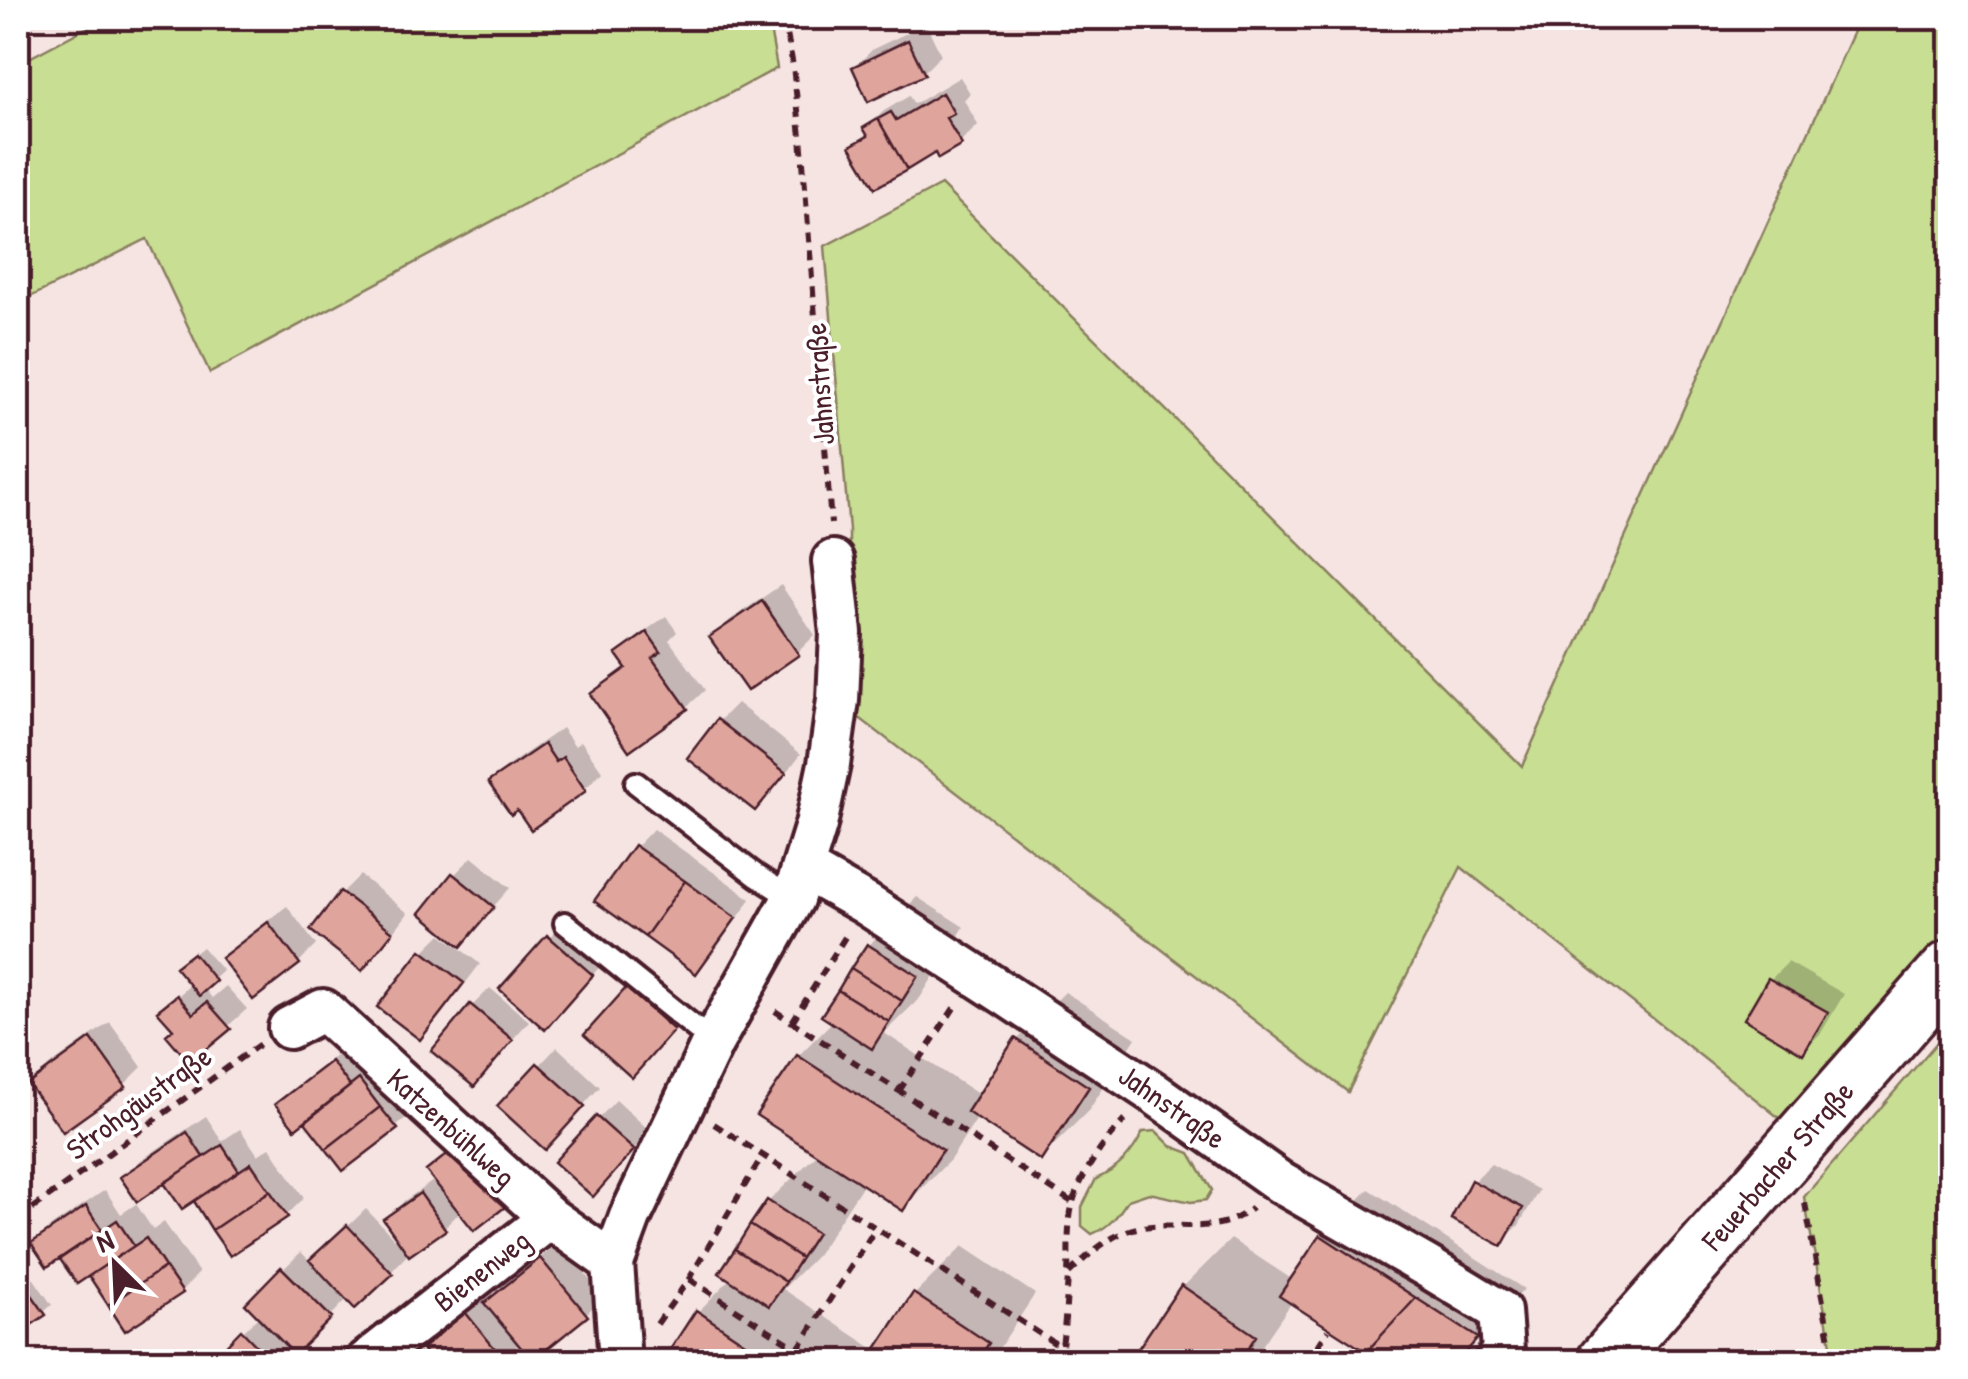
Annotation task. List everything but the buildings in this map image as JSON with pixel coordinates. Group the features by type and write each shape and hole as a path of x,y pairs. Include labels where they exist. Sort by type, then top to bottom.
{"main road":[{"name":"Feuerbacher Straße","path":"1605,1362 1950,969"}],"street":[{"path":"620,1357 612,1263 713,1042 798,883 822,805 838,700 840,632 834,561"},
{"name":"Jahnstraße","path":"798,883 866,904 1154,1093 1281,1183 1500,1312 1503,1351 1495,1362"},
{"name":"Katzenbühlweg","path":"290,1028 323,1010 550,1218 612,1263"},
{"name":"Bienenweg","path":"366,1362 550,1218"}],"lane":[{"path":"636,783 757,876 798,883"},
{"path":"565,922 713,1042"}],"path":[{"name":"Jahnstraße","path":"784,18 801,136 834,561"},
{"path":"1950,817 1945,883 1950,899"},
{"path":"792,1022 848,933"},
{"path":"742,990 1072,1202"},
{"path":"898,1091 961,998"},
{"name":"Strohgäustraße","path":"18,1219 256,1046 290,1028"},
{"path":"1059,1362 1072,1202 1089,1167 1117,1128 1154,1093"},
{"path":"684,1104 1084,1362"},
{"path":"620,1357 640,1347 689,1279 763,1156"},
{"path":"1068,1273 1101,1242 1142,1227 1208,1227 1242,1216 1281,1183"},
{"path":"1804,1197 1834,1362"},
{"path":"798,1349 876,1228"},
{"path":"689,1279 818,1362"},
{"path":"1324,1362 1310,1358 1328,1330"}],"green space":[{"path":"105,18 768,18 777,68 210,373 147,239 18,303 18,64"},
{"path":"1860,18 1950,18 1950,943 1787,1124 1461,867 1348,1092 849,710 849,530 825,246 941,185 1522,766"},
{"path":"1950,1027 1950,1361 1834,1361 1804,1197"},
{"path":"1156,1131 1171,1146 1190,1153 1212,1190 1206,1200 1191,1202 1149,1193 1128,1200 1109,1224 1092,1234 1082,1226 1082,1207 1096,1179 1124,1160 1143,1132"}]}
